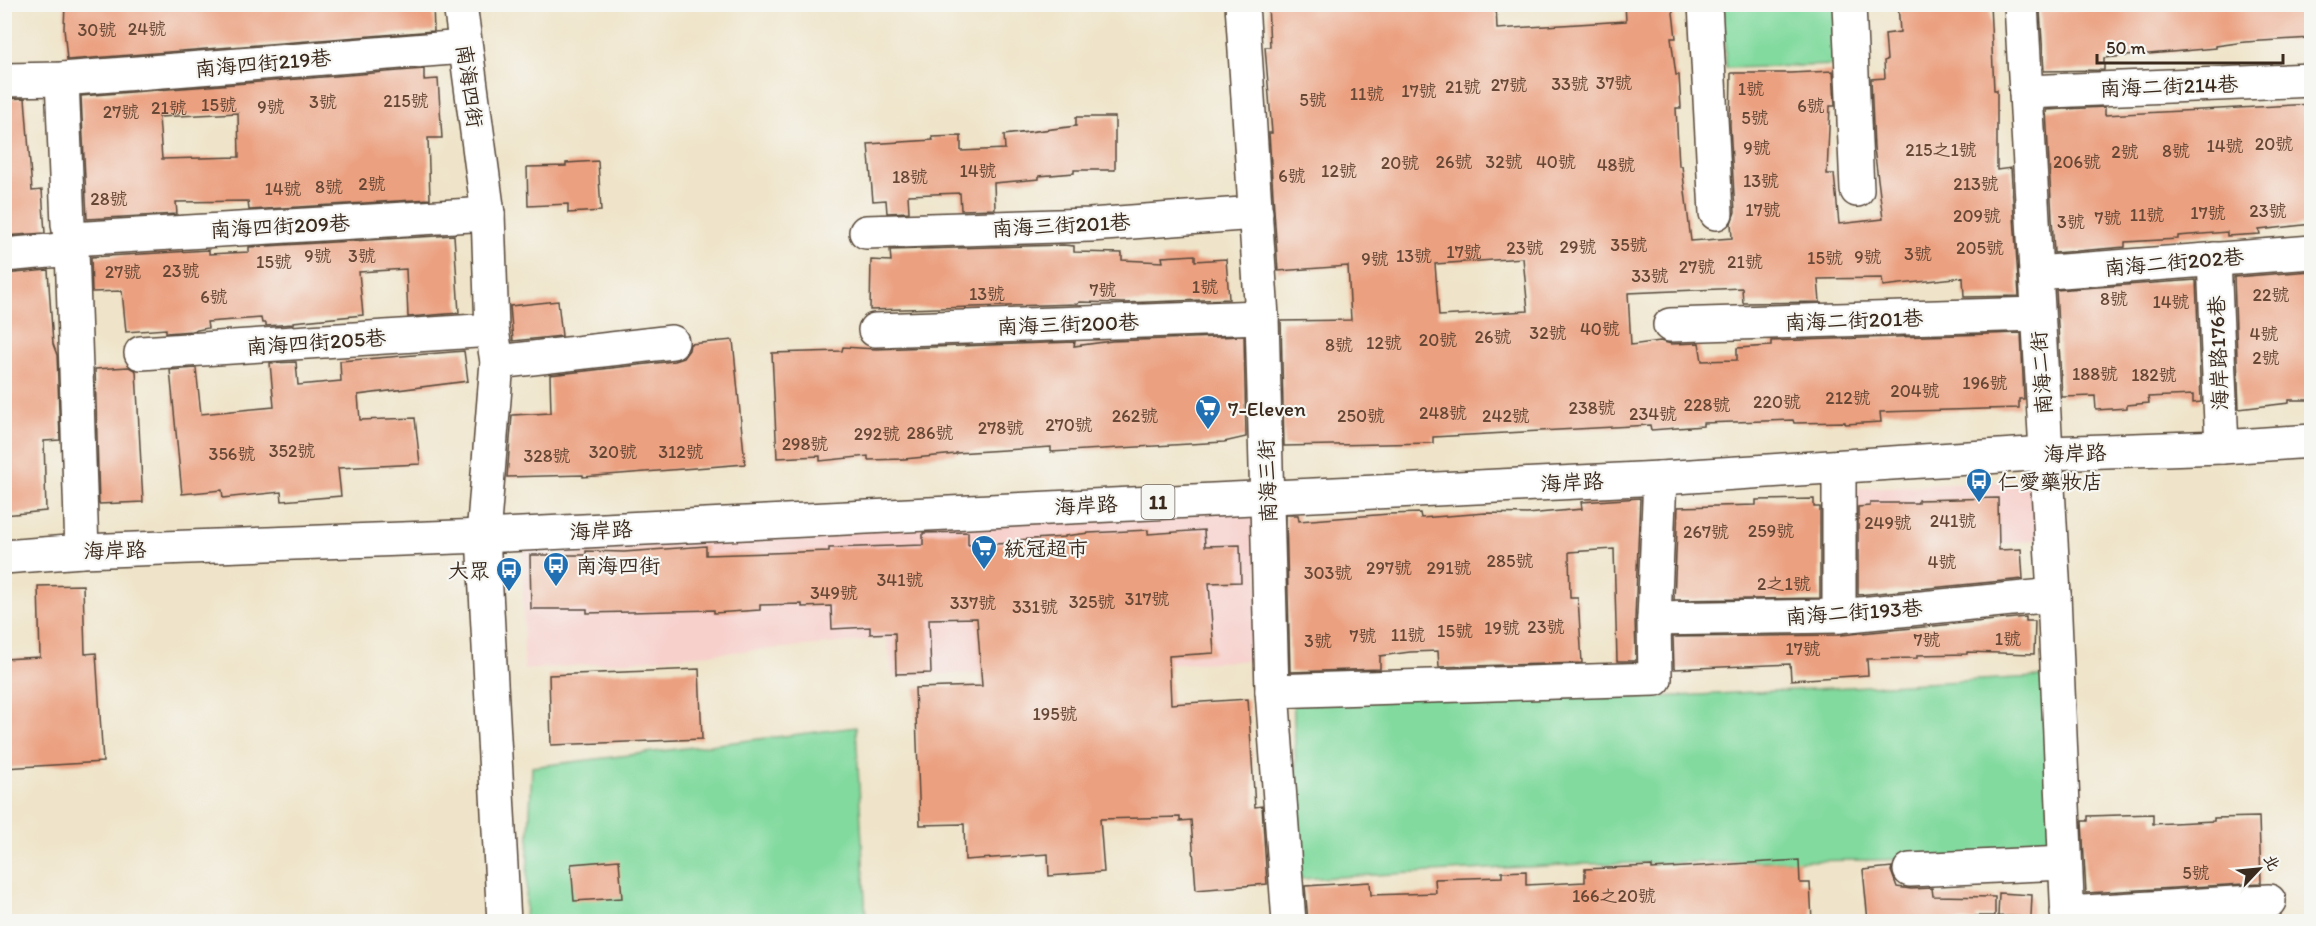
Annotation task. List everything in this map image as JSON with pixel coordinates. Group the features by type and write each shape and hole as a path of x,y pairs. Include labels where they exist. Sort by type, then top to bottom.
{"street":[{"name":"南海四街","path":"460,4 488,214 492,330 497,362 483,536 504,921"},
{"name":"南海三街","path":"1242,4 1262,318 1272,691 1289,921"},
{"path":"1705,4 1716,213"},
{"path":"1849,4 1857,190"},
{"name":"南海二街","path":"2021,4 2054,595 2068,917"},
{"name":"南海四街219巷","path":"4,80 62,78 464,47"},
{"path":"62,78 68,224 72,244 81,550"},
{"name":"南海二街214巷","path":"2026,92 2312,80"},
{"name":"南海三街201巷","path":"866,232 1090,225 1256,213"},
{"name":"南海四街209巷","path":"4,255 72,244 488,214"},
{"name":"南海二街202巷","path":"2036,273 2312,252"},
{"name":"海岸路176巷","path":"2214,259 2222,447"},
{"name":"南海二街201巷","path":"1670,325 2037,314"},
{"name":"南海三街200巷","path":"875,330 1262,318"},
{"name":"南海四街205巷","path":"141,353 492,330"},
{"path":"497,362 672,342"},
{"name":"海岸路","path":"4,557 81,550 483,536 1660,478 2046,453 2222,447 2312,441"},
{"path":"1839,468 1839,616"},
{"path":"1272,691 1655,679 1654,619 1660,478"},
{"name":"南海二街193巷","path":"1654,619 1839,616 2054,595"},
{"path":"1910,870 2065,863"},
{"path":"2068,917 2270,901"}],"shaded area":[{"path":"2036,480 2037,540 1844,560 1843,489"},
{"path":"1254,499 1262,660 893,677 887,639 524,670 523,537"}],"green space":[{"path":"1723,5 1837,5 1842,65 1726,68"},
{"path":"2057,676 2062,857 1582,864 1300,879 1293,692 1660,697"},
{"path":"856,727 866,921 525,922 532,767"}],"building":[{"path":"65,4 433,4 434,31 67,60 64,28"},
{"path":"1268,4 1496,4 1497,29 1626,21 1625,4 1672,4 1676,38 1671,38 1676,75 1679,75 1681,108 1676,108 1679,166 1682,166 1691,241 1732,238 1731,223 1735,212 1730,125 1731,73 1833,71 1835,106 1830,106 1827,174 1834,174 1839,224 1883,219 1874,148 1871,79 1885,78 1884,61 1887,60 1885,34 1900,32 1898,4 1990,4 1994,90 1997,90 1997,170 2011,168 2019,296 1964,297 1963,277 1883,286 1882,278 1818,279 1820,302 1743,303 1742,288 1628,293 1631,345 1660,341 1671,344 1699,343 1702,361 1737,360 1737,348 1771,346 1771,341 2021,333 2024,399 2019,399 2019,408 1880,412 1881,422 1794,423 1793,420 1703,423 1703,426 1651,430 1650,425 1433,437 1433,443 1284,446 1281,321 1351,320 1348,266 1278,271 1269,133 1272,133 1265,47 1270,47","holes":["1523,258 1528,311 1439,316 1435,264"]},
{"path":"2106,4 2312,4 2312,38 2245,42 2216,46 2216,48 2104,58 2104,70 2044,71 2040,11 2106,8"},
{"path":"424,69 424,80 438,79 442,138 428,138 430,199 249,210 248,201 176,202 177,214 87,219 81,96","holes":["238,113 239,157 162,159 159,117"]},
{"path":"25,98 32,191 42,190 45,233 4,236 4,99"},
{"path":"2312,104 2312,224 2259,230 2260,234 2227,236 2227,232 2178,236 2178,239 2125,242 2125,247 2054,253 2046,110 2105,107 2105,115"},
{"path":"1076,117 1115,117 1115,170 1074,170 1074,173 1039,176 1039,179 994,183 995,209 961,210 960,193 908,195 909,212 887,213 886,200 873,201 868,144 961,136 961,151 1005,149 1004,135 1076,126"},
{"path":"598,161 601,211 568,213 568,204 528,206 527,167 566,166 566,163"},
{"path":"454,235 459,313 408,317 406,269 359,272 363,315 266,326 266,323 262,323 261,318 207,322 208,328 192,331 166,333 166,329 126,332 122,291 92,292 91,257 209,250 209,254 249,252 249,247"},
{"path":"1074,246 1074,252 1122,253 1122,260 1163,262 1162,257 1195,255 1195,261 1226,259 1229,299 870,310 871,260 891,261 890,250"},
{"path":"48,270 53,344 57,355 60,440 44,441 46,511 4,515 4,274"},
{"path":"2312,271 2312,400 2289,400 2289,403 2239,409 2234,277"},
{"path":"2196,280 2201,402 2193,403 2193,395 2148,397 2149,403 2127,405 2127,408 2096,410 2095,396 2062,397 2056,290"},
{"path":"558,301 562,336 513,341 510,306"},
{"path":"1244,336 1246,437 1224,442 1051,452 1051,447 904,459 868,460 868,456 820,461 820,456 777,458 772,353 842,351 843,347 876,349 1075,342 1074,346 1112,341"},
{"path":"733,340 745,464 583,477 583,475 507,477 512,415 551,413 550,375 674,361 683,358 690,344"},
{"path":"464,351 468,381 358,395 360,420 415,418 420,464 338,468 341,496 282,501 281,492 223,498 222,490 182,494 170,370 196,368 201,414 274,407 270,363 296,362 298,385 341,381 340,361"},
{"path":"129,367 136,371 143,502 99,504 95,369"},
{"path":"1640,498 1635,618 1636,661 1617,661 1614,549 1569,552 1570,598 1578,598 1582,663 1439,667 1438,651 1380,656 1380,669 1290,672 1286,515 1298,515 1299,521 1420,513 1421,518 1486,513 1527,514 1582,509 1581,502"},
{"path":"1998,498 1999,550 2021,549 2023,579 1858,595 1858,507 1870,506 1870,503 1918,503 1918,500"},
{"path":"1814,499 1814,507 1820,507 1820,598 1674,600 1678,507 1756,505 1756,500"},
{"path":"1148,530 1148,534 1204,530 1205,546 1240,545 1241,582 1209,583 1214,653 1169,656 1171,704 1248,699 1255,807 1262,806 1267,884 1196,890 1191,820 1180,821 1180,817 1100,819 1104,872 1049,876 1048,854 965,860 964,824 920,825 915,688 982,686 977,618 929,619 931,673 896,674 895,633 870,634 870,627 832,629 831,606 760,605 760,610 714,613 714,610 587,613 587,609 531,609 530,555 586,555 586,551 624,552 706,546 706,555 829,551 829,548 923,545 923,533 968,532 968,545 1017,543 1016,540"},
{"path":"83,585 85,654 96,653 103,762 4,768 4,659 40,657 38,586"},
{"path":"2026,617 2026,621 2035,621 2034,654 1967,652 1967,654 1917,655 1917,658 1867,659 1868,675 1791,680 1790,664 1674,669 1673,637 1841,635"},
{"path":"699,669 702,739 551,745 549,675"},
{"path":"2153,814 2153,824 2214,821 2214,818 2259,817 2261,883 2086,893 2082,821 2088,821 2088,816"},
{"path":"619,860 622,898 574,901 571,864"},
{"path":"1799,860 1800,883 1810,883 1812,921 1308,921 1305,886 1370,882 1371,895 1436,893 1435,879 1502,877 1502,872 1526,871 1526,885 1585,882 1585,869 1652,866 1652,869"},
{"path":"1892,867 1891,871 1897,887 1932,888 1933,896 1995,897 1995,916 1976,916 1976,921 1868,921 1863,870"},
{"path":"1999,893 2032,895 2031,917 1998,916"}],"place":[{"name":"7-Eleven","path":"1208,431"},
{"name":"仁愛藥妝店","path":"1979,504"},
{"name":"統冠超市","path":"984,571"},
{"name":"南海四街","path":"556,588"},
{"name":"大眾","path":"509,593"}]}
